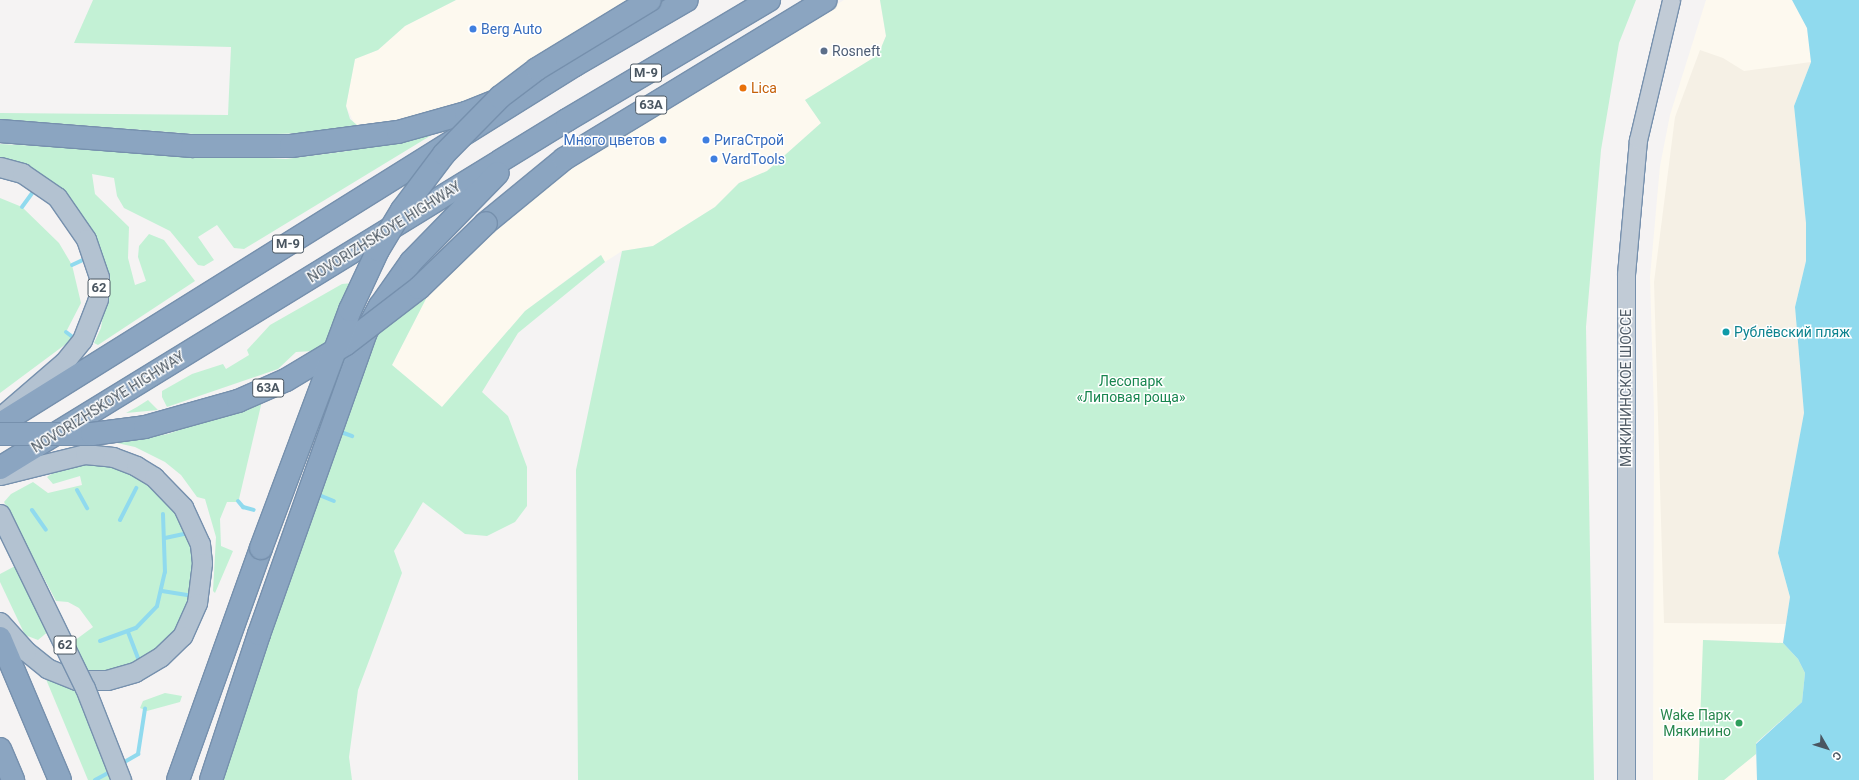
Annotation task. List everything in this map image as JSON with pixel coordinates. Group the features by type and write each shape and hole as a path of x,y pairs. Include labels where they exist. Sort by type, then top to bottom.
{"highway":[{"path":"178,780 261,548 350,310 378,250 402,210 444,154 500,97 549,61 650,0"},
{"name":"М-9","path":"0,424 575,64 687,0"},
{"name":"NOVORIZHSKOYE HIGHWAY","path":"0,468 567,120 769,0"},
{"name":"63A","path":"0,434 92,434 145,427 238,401 286,380 346,344 419,288 522,190 564,159 825,0"},
{"path":"0,131 192,146 291,146 336,142 398,132 466,113 575,64"},
{"path":"211,780 290,544 354,361 394,284 436,234 493,177 567,120"},
{"path":"0,638 60,780"},
{"path":"0,749 14,780"}],"main road":[{"name":"62","path":"0,167 28,176 57,197 86,238 99,277 98,299 82,340 64,362 0,417"},
{"path":"0,475 85,454 113,457 136,466 154,477 183,507 200,544 202,563 197,603 182,636 160,657 135,672 107,680 76,680 47,668 26,651 0,622"},
{"name":"62","path":"0,514 85,688 121,780"}],"street":[{"name":"МЯКИНИНСКОЕ ШОССЕ","path":"1626,780 1626,274 1638,140 1671,0"}],"shaded area":[{"path":"456,0 633,0 481,103 364,131 355,125 346,106 355,59 378,50 405,26"},
{"path":"844,0 880,0 886,36 878,55 805,100 821,123 767,171 739,183 715,207 653,246 622,251 605,262 600,255 525,311 442,407 392,365 430,291 519,210 569,169"},
{"name":"Рублёвский пляж","path":"1706,0 1792,0 1807,28 1811,62 1790,597 1783,643 1704,640 1698,780 1653,780 1654,413 1650,277 1660,166 1670,115"},
{"path":"1756,754 1757,780 1724,780"}],"green space":[{"path":"93,0 456,0 405,26 378,50 355,59 346,106 350,119 364,131 220,136 0,119 0,113 228,115 231,47 74,43"},
{"name":"Лесопарк «Липовая роща»","path":"880,0 1636,0 1619,43 1601,150 1586,327 1594,780 578,780 576,470 622,251 653,246 715,207 739,183 767,171 821,123 805,100 878,55 886,36"},
{"path":"424,132 430,136 244,249 234,248 217,225 198,237 214,260 204,266 198,265 170,231 124,208 117,196 114,178 92,174 95,194 129,227 128,258 135,285 146,281 138,257 139,246 149,234 164,240 195,281 98,345 94,343 101,328 106,295 95,242 0,159 0,144 286,159 348,151"},
{"path":"0,198 22,207 59,243 72,265 81,303 66,332 74,338 0,393"},
{"path":"601,255 605,262 518,333 482,392 508,416 527,467 527,506 515,522 487,536 465,534 423,502 394,551 402,573 358,690 349,757 352,780 222,780 356,381 376,332 430,291 392,365 442,407 525,311"},
{"path":"353,283 329,340 313,351 296,352 278,369 167,407 162,397 162,391 192,374 223,364 226,369 249,355 247,350 270,325 342,284"},
{"path":"148,400 158,410 126,413 137,407"},
{"path":"262,401 239,499 237,502 227,502 220,519 221,546 233,551 215,593 213,591 216,537 205,499 197,497 181,475 165,462 135,447 117,443 168,434"},
{"path":"98,463 112,465 149,483 181,516 195,553 195,591 171,641 125,670 88,672 74,641 93,627 79,608 68,602 56,601 4,502 11,494 33,482 48,493 82,485 80,476 53,484 47,477 59,469"},
{"path":"17,565 50,630 38,640 25,635 0,582 0,574"},
{"name":"Wake Парк Мякинино","path":"1703,640 1783,643 1798,659 1805,673 1802,702 1756,743 1756,754 1724,780 1698,780"},
{"path":"43,672 72,683 110,780 88,780"},
{"path":"165,693 182,696 180,702 147,711 140,708 143,701"}],"sand":[{"name":"Рублёвский пляж","path":"1700,50 1723,58 1744,71 1811,62 1794,106 1806,223 1806,261 1795,307 1804,413 1778,553 1790,597 1786,624 1664,623 1654,282 1675,117"}],"water":[{"path":"1792,0 1859,0 1859,780 1757,780 1756,744 1802,702 1805,673 1798,659 1783,643 1790,597 1778,553 1804,413 1795,307 1806,261 1806,223 1794,106 1811,62 1807,28"}],"waterway":[{"path":"22,207 35,189"},
{"path":"72,265 87,258"},
{"path":"66,332 74,338"},
{"path":"341,432 352,436"},
{"path":"120,520 136,488"},
{"path":"77,490 87,508"},
{"path":"319,495 334,501"},
{"path":"238,501 243,507 254,510"},
{"path":"32,510 46,530"},
{"path":"100,641 136,628 157,606 165,572 163,514"},
{"path":"165,538 188,533"},
{"path":"162,591 192,596"},
{"path":"128,632 139,661"},
{"path":"121,764 138,754 145,709"},
{"path":"95,780 112,771"}],"place":[{"name":"Berg Auto","path":"473,29"},
{"name":"Rosneft","path":"824,51"},
{"name":"Lica","path":"743,88"},
{"name":"Много цветов","path":"663,140"},
{"name":"РигаСтрой","path":"706,140"},
{"name":"VardTools","path":"714,159"},
{"name":"Рублёвский пляж","path":"1726,332"},
{"name":"Wake Парк Мякинино","path":"1739,723"}]}
